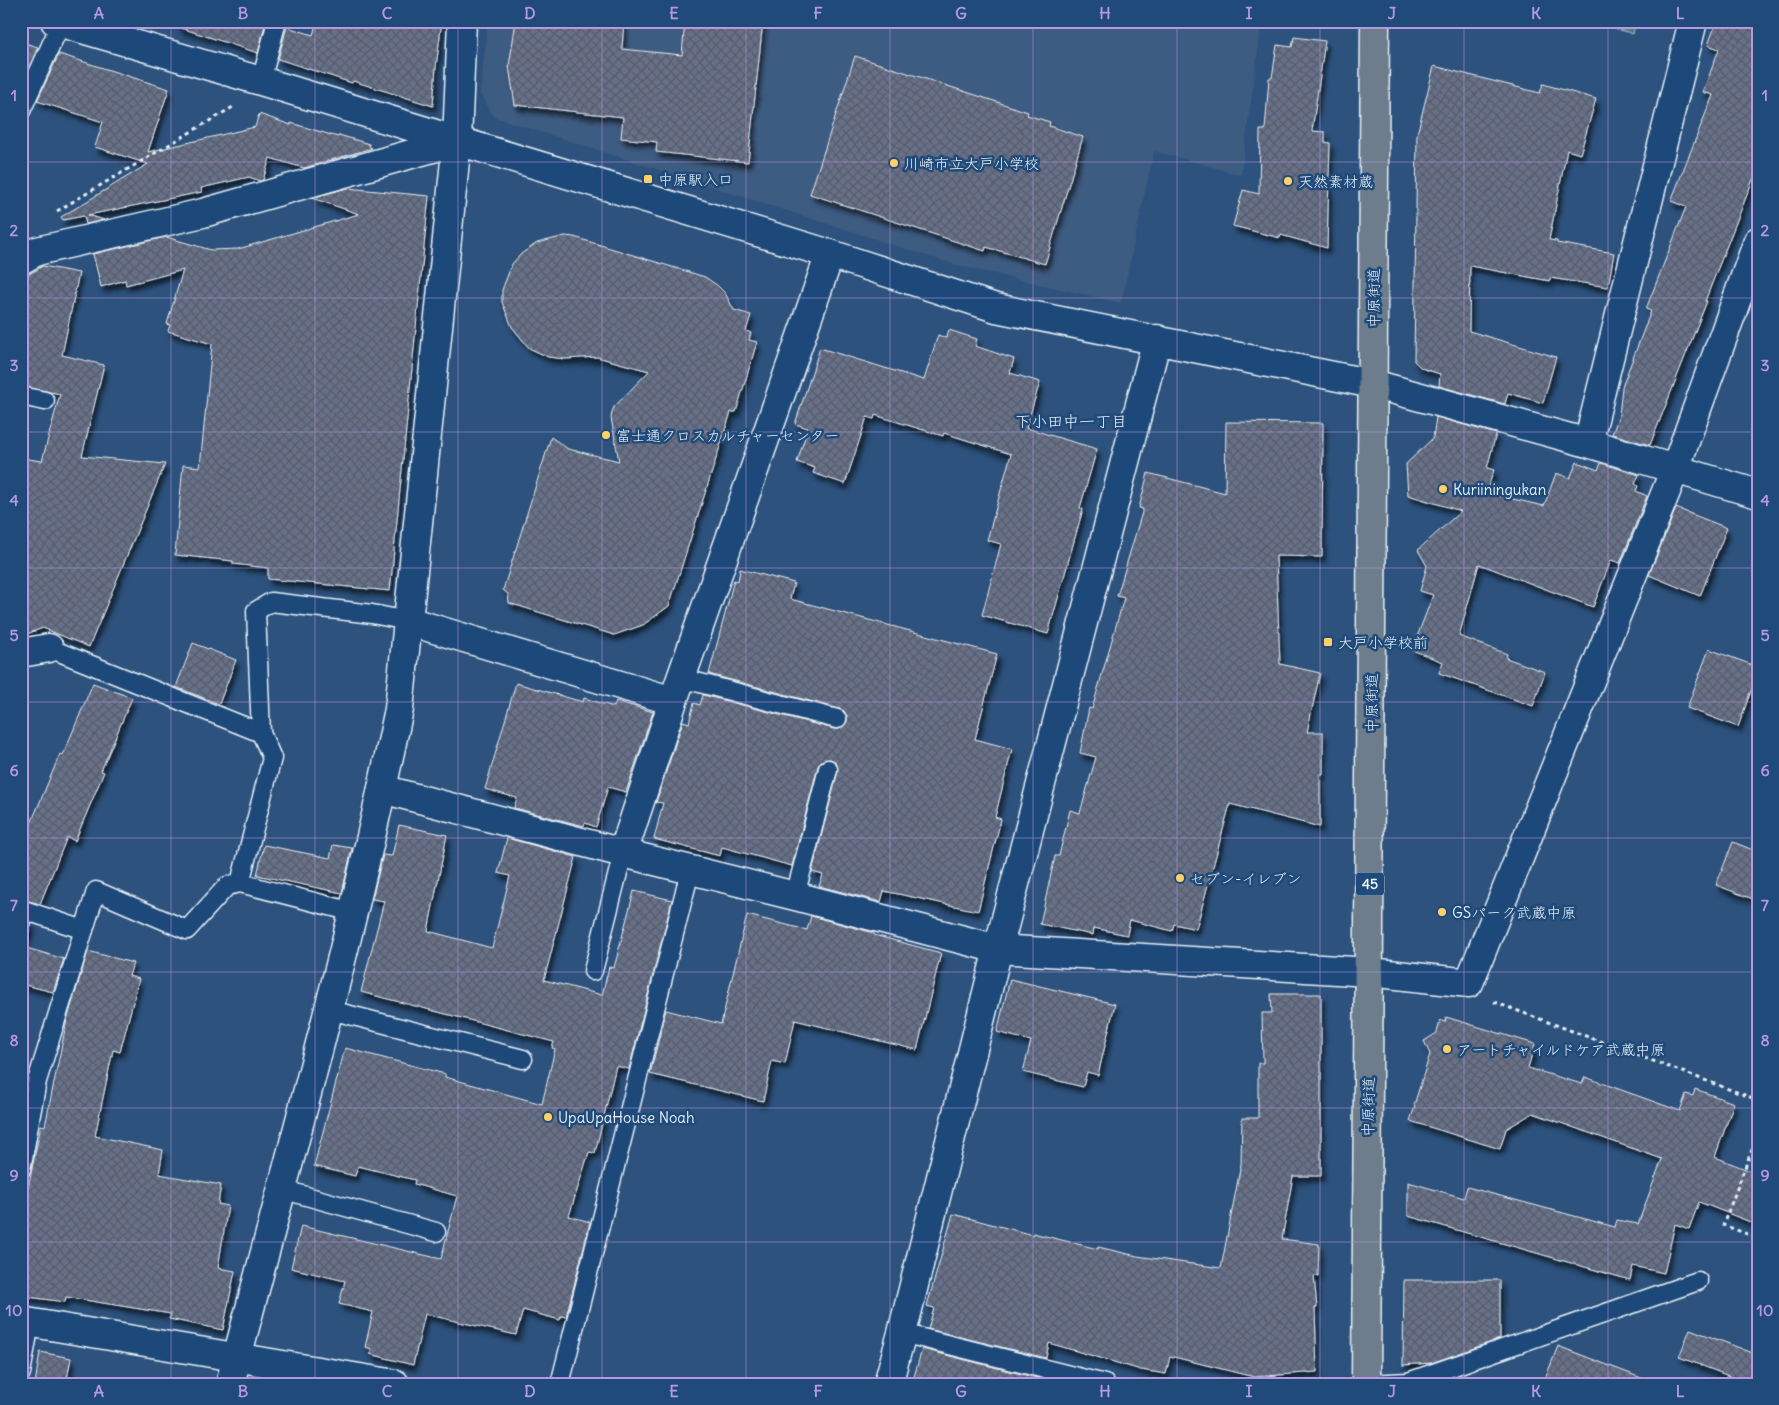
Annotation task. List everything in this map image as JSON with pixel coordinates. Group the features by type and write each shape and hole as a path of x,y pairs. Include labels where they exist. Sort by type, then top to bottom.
{"main road":[{"name":"中原街道","path":"1368,1384 1375,21"}],"street":[{"path":"230,1384 330,1010 399,710 457,141 462,21"},
{"path":"1588,443 1693,21"},
{"path":"58,22 830,254 996,308 1373,384 1588,443 1758,494"},
{"path":"29,256 203,213 457,141"},
{"path":"382,789 622,854 795,896 998,949 1370,972 1470,983 1674,469 1758,241"},
{"path":"622,854 677,689 830,254"},
{"path":"888,1384 998,949 1157,339"},
{"path":"408,621 677,689"},
{"path":"21,653 49,648"},
{"path":"26,1322 395,1384"}],"lane":[{"path":"261,82 277,21"},
{"path":"21,111 58,22"},
{"path":"21,396 45,401"},
{"path":"240,884 272,758 261,733 256,611 271,602 372,614 408,621"},
{"path":"49,648 261,733"},
{"path":"677,689 837,720"},
{"path":"795,896 828,769"},
{"path":"593,970 622,854"},
{"path":"560,1384 690,871"},
{"path":"21,1169 37,1081 96,891 187,930 227,886 240,884 353,912"},
{"path":"21,909 84,930"},
{"path":"330,1010 523,1060"},
{"path":"282,1189 436,1232"},
{"path":"1368,1384 1408,1382 1698,1281"},
{"path":"21,1374 26,1322"},
{"path":"902,1333 1105,1384"}],"path":[{"path":"29,256 38,222 238,104 261,82"},
{"path":"1470,983 1486,999 1758,1100"},
{"path":"1758,1134 1723,1225 1758,1238"}],"shaded area":[{"name":"川崎市立大戸小学校","path":"488,21 1262,21 1241,175 1154,151 1121,303 956,265 494,117 480,94"}],"green space":[{"path":"1591,21 1636,21 1633,34"}],"building":[{"path":"179,21 266,21 258,53 178,27"},
{"path":"317,21 442,21 433,106 278,59 287,27 313,35"},
{"path":"516,21 624,21 622,49 682,55 685,21 763,21 748,162 656,152 657,142 621,138 623,117 515,105 509,66"},
{"path":"1717,21 1758,21 1758,167 1650,445 1612,434 1619,416 1622,387 1651,311 1646,309 1686,207 1671,201 1713,95 1703,92 1719,49 1708,45"},
{"path":"1294,37 1325,41 1312,131 1325,132 1325,142 1330,143 1327,248 1281,235 1280,238 1233,226 1243,190 1259,194 1260,130 1265,130 1269,78 1272,78 1277,45 1292,47"},
{"path":"21,42 38,47 21,85"},
{"path":"59,54 169,89 148,152 255,127 259,114 291,125 291,123 369,144 372,148 304,168 270,158 263,180 260,181 249,177 201,188 202,192 88,215 104,220 86,224 84,216 63,220 61,217 148,164 95,147 103,122 37,101"},
{"path":"855,56 1028,112 1027,115 1050,122 1049,126 1083,137 1045,264 986,247 985,251 810,194"},
{"path":"1434,66 1540,93 1543,84 1596,99 1580,154 1567,150 1549,240 1614,253 1608,287 1550,278 1550,281 1470,266 1469,331 1556,357 1543,403 1508,393 1505,404 1439,386 1440,374 1421,368 1414,361 1417,134"},
{"path":"347,188 429,196 390,591 268,579 268,568 233,564 233,561 175,555 183,465 200,467 212,344 168,331 170,325 167,324 183,270 126,285 125,280 101,287 93,254 166,237 211,250 238,249 359,214 312,198"},
{"path":"565,236 574,237 705,277 725,293 734,310 751,315 746,331 751,333 749,340 757,342 736,412 731,412 669,606 643,625 614,635 509,603 508,594 503,590 551,437 568,449 619,461 611,418 612,412 614,407 649,371 597,357 565,359 548,357 529,348 512,327 502,302 502,290 512,264 521,254 537,243"},
{"path":"43,266 79,273 62,355 104,365 82,456 165,464 89,647 43,628 21,636 21,458 42,461 60,394 21,386 21,276"},
{"path":"949,330 977,339 975,346 1014,359 1010,373 1040,382 1026,428 1097,449 1080,508 1083,509 1048,634 982,615 1001,544 987,540 1011,454 944,433 943,436 875,415 874,419 867,417 845,484 813,473 815,468 797,462 808,428 795,424 820,348 924,380 938,335 946,338"},
{"path":"1436,417 1496,434 1487,468 1494,470 1486,493 1544,506 1556,473 1570,478 1577,462 1598,470 1601,463 1639,475 1635,484 1638,486 1636,491 1647,496 1620,563 1611,560 1593,607 1479,564 1459,636 1507,654 1506,658 1545,672 1533,706 1439,673 1443,662 1412,650 1433,595 1420,591 1427,566 1418,550 1461,511 1408,495 1406,464 1433,438"},
{"path":"1226,422 1323,423 1322,557 1276,556 1280,664 1320,673 1307,732 1323,732 1323,774 1320,774 1320,827 1230,804 1196,929 1174,924 1172,931 1130,920 1127,935 1094,928 1093,935 1040,924 1055,856 1059,856 1070,810 1080,813 1096,757 1080,753 1089,708 1092,709 1124,598 1117,596 1143,509 1139,508 1148,473 1225,493"},
{"path":"1676,508 1727,528 1700,596 1649,575"},
{"path":"740,569 794,583 790,599 997,654 975,739 1012,749 995,817 1001,819 978,911 884,891 881,902 819,886 823,875 812,872 838,771 836,762 830,759 821,761 818,766 792,866 722,847 720,856 654,839 663,803 656,802 683,721 689,723 694,703 700,705 703,695 834,729 840,729 847,722 847,716 840,709 709,674 734,580 738,581"},
{"path":"193,643 236,660 219,704 176,687"},
{"path":"1709,649 1758,667 1738,727 1687,708"},
{"path":"93,683 132,698 101,771 104,772 75,841 67,837 40,904 21,899 21,847 60,754 63,755"},
{"path":"516,683 583,702 584,698 614,707 616,701 653,712 626,792 608,787 596,827 585,823 584,826 514,808 517,798 485,789"},
{"path":"399,825 447,835 428,931 492,948 510,876 498,873 507,838 576,857 544,980 602,995 609,967 614,968 634,891 672,900 629,1069 616,1066 595,1153 589,1152 569,1216 590,1222 566,1317 561,1316 560,1320 523,1310 516,1335 425,1314 413,1365 370,1354 372,1349 365,1347 373,1312 339,1304 345,1281 291,1268 301,1226 441,1259 457,1196 414,1184 415,1180 358,1166 355,1176 314,1166 345,1048 445,1074 445,1077 542,1104 555,1049 552,1048 554,1042 361,992 384,901 372,899 383,855 392,856"},
{"path":"1733,842 1758,852 1758,901 1716,885"},
{"path":"264,845 330,858 333,845 352,848 342,893 257,875"},
{"path":"747,915 807,930 811,916 941,953 917,1050 795,1020 785,1064 772,1061 763,1101 650,1074 666,1010 721,1024"},
{"path":"21,920 32,924 23,947 64,959 53,992 21,984"},
{"path":"88,951 133,963 129,976 139,979 120,1052 113,1050 95,1136 163,1150 159,1174 221,1185 218,1204 228,1206 218,1268 235,1271 223,1330 169,1319 171,1314 66,1297 65,1302 21,1296 21,1222 41,1125 45,1126 67,1020"},
{"path":"1010,979 1115,1004 1098,1075 1087,1072 1083,1087 1023,1072 1031,1041 997,1032"},
{"path":"1271,994 1321,994 1321,1176 1293,1176 1282,1239 1319,1244 1318,1276 1314,1276 1317,1308 1315,1308 1317,1372 1254,1377 1170,1356 1166,1374 1141,1370 1049,1343 1046,1358 928,1329 934,1308 927,1306 953,1214 1033,1235 1033,1233 1098,1249 1098,1247 1137,1256 1221,1268 1241,1164 1242,1118 1258,1118 1258,1063 1263,1063 1262,1013 1272,1013"},
{"path":"1446,1017 1535,1044 1528,1068 1582,1084 1585,1077 1680,1111 1686,1094 1693,1096 1695,1089 1734,1103 1715,1157 1758,1174 1758,1225 1699,1202 1689,1229 1675,1224 1664,1273 1633,1266 1630,1280 1408,1216 1408,1182 1464,1198 1467,1187 1615,1227 1617,1220 1638,1224 1662,1159 1533,1113 1506,1129 1500,1149 1410,1121 1430,1054 1424,1041 1437,1033 1440,1020 1445,1022"},
{"path":"1404,1280 1500,1280 1500,1339 1431,1363 1403,1365"},
{"path":"1690,1329 1758,1355 1758,1384 1750,1384 1679,1357"},
{"path":"1558,1346 1649,1381 1649,1384 1543,1384"},
{"path":"922,1349 1041,1379 1039,1384 912,1384"},
{"path":"40,1352 71,1358 66,1384 35,1384"}],"place":[{"name":"川崎市立大戸小学校","path":"894,163"},
{"name":"中原駅入口","path":"648,179"},
{"name":"天然素材蔵","path":"1288,181"},
{"name":"富士通クロスカルチャーセンター","path":"606,435"},
{"name":"Kuriiningukan","path":"1443,489"},
{"name":"大戸小学校前","path":"1328,642"},
{"name":"セブン-イレブン","path":"1180,878"},
{"name":"GSパーク武蔵中原","path":"1442,912"},
{"name":"アートチャイルドケア武蔵中原","path":"1447,1049"},
{"name":"UpaUpaHouse Noah","path":"548,1117"}],"district":[{"name":"下小田中一丁目","path":"1071,421"}]}
